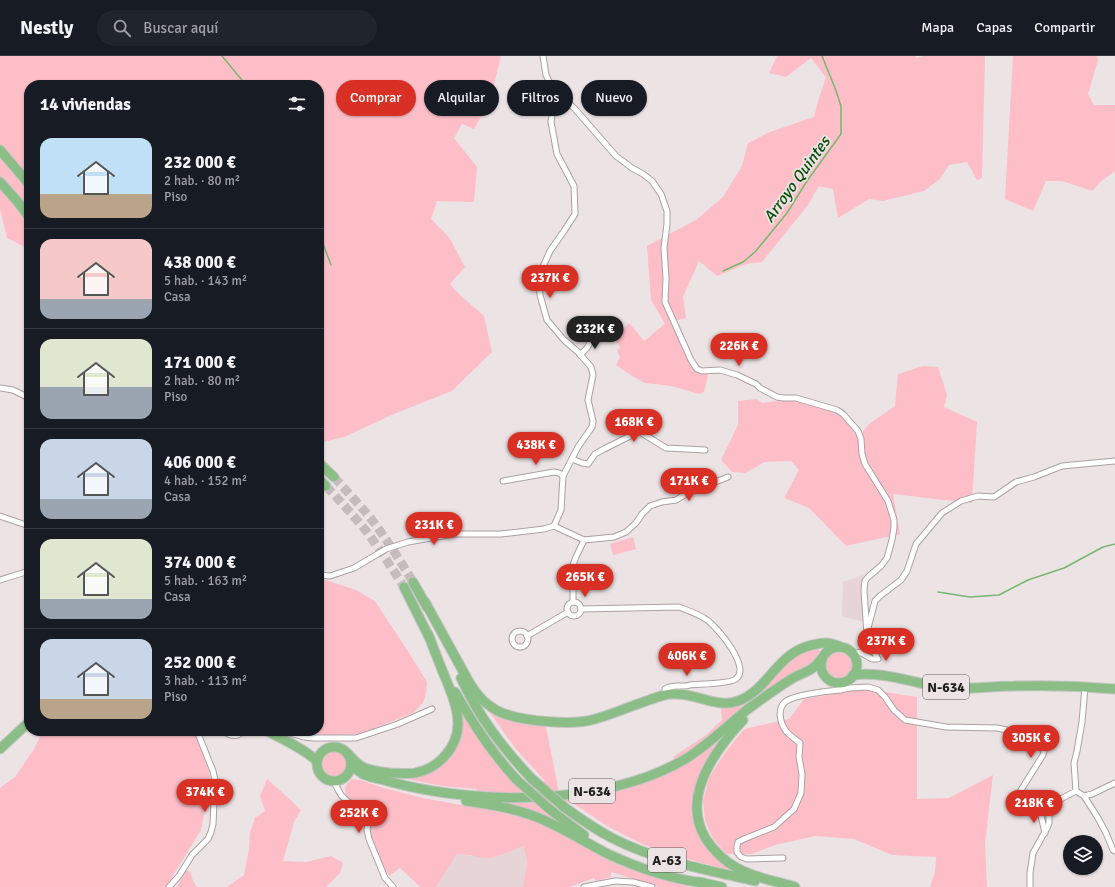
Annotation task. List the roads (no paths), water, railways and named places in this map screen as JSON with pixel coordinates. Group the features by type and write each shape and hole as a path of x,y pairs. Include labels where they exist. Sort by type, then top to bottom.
{"highway":[{"path":"0,150 24,178"},
{"path":"0,182 24,211"},
{"path":"324,468 334,477"},
{"name":"A-63","path":"413,582 425,602 464,686 486,723 499,742 531,778 564,807 613,838 666,860 780,887"},
{"name":"A-63","path":"404,586 453,687 468,714 493,752 517,780 561,818 611,851 652,869 722,887"},
{"path":"425,602 477,694 486,703 503,714 541,720 568,722 588,721 666,695 678,693 720,703 736,702 757,690 780,663 792,653 805,647 824,642 841,647"},
{"path":"334,782 327,780 322,776 317,768 317,760 319,756 323,751 332,747 342,749 361,766 380,772 415,773 432,766 443,758 448,752 453,744 458,729 458,716 449,687 428,634"},
{"path":"815,644 820,647 824,656 821,664 822,670 827,678 839,686"},
{"name":"N-634","path":"351,764 365,775 393,783 455,794 516,798 559,796 638,780 650,776 682,760 706,744 748,709 794,677 814,667 829,649 841,647 847,649 868,669 881,675"},
{"path":"853,675 856,669 855,658"},
{"path":"801,674 813,673 825,675"},
{"name":"N-634","path":"839,686 853,675 867,674 881,675 946,688 969,689 1028,685 1115,689"},
{"path":"766,697 735,729 714,757 698,792 697,810 699,822 704,835 710,845 727,862 749,874 795,887"},
{"path":"0,749 24,727"},
{"path":"277,736 302,749 317,760"},
{"path":"302,749 323,751"},
{"path":"345,777 349,773 351,764 348,754"},
{"name":"N-634","path":"334,782 345,777 365,775"},
{"path":"393,783 414,791 506,808 535,816 561,828 607,853 630,863 683,880 704,883"}],"street":[{"path":"543,56 546,75 548,80"},
{"path":"573,108 616,156 652,181 661,194 667,211 664,248 666,278 665,302 691,360 697,368 702,371 720,370 737,375 756,384 760,388 777,397 796,398 837,410 843,414 858,431 861,439 862,454 865,464 888,501 894,520 894,527 887,558 881,566 868,576 865,581 864,590 867,635 870,645 878,659 872,659 860,652 855,658"},
{"path":"552,116 551,122 557,154 574,186 575,214 550,251 542,269 539,277 540,295 547,320 564,340 591,367 594,375 588,400 593,421 592,427 578,447 563,476 561,510 554,526"},
{"path":"580,355 595,334"},
{"path":"0,388 13,390 24,396"},
{"path":"572,459 588,464 595,454 604,448 638,432 666,448 705,450"},
{"path":"867,635 875,601 901,580 907,571 916,544 942,513 961,501 978,496 994,497 1016,482 1062,466 1115,461"},
{"path":"503,481 554,472 563,476"},
{"path":"324,575 330,576 354,568 386,549 408,542 454,534 501,534 544,529 554,526 584,540 614,537 626,532 636,523 650,506 676,500 690,492 728,477"},
{"path":"0,516 24,524"},
{"path":"574,602 573,565 584,540"},
{"path":"0,580 24,573"},
{"path":"574,602 578,603 581,609"},
{"path":"574,602 567,606 568,612 571,615 576,615 580,613 581,609"},
{"path":"581,609 679,607 708,620 721,632 741,666 736,679 729,682 690,685 685,687 676,685 670,686 665,689 666,695"},
{"path":"527,636 568,612"},
{"path":"782,858 747,859 741,857 737,852 738,842 774,827 794,809 801,793 802,774 799,757 800,743 786,730 781,721 780,712 785,702 796,697 839,686 850,688 868,687 878,690 894,710 905,720 946,727 997,728 1032,735 1038,739 1044,751 1020,793 1030,808 1040,811 1049,811"},
{"path":"1076,791 1074,763 1082,722 1085,687"},
{"path":"300,736 314,738 356,738 398,724 432,709"},
{"path":"169,887 179,876 192,855 208,838 213,824 215,780 199,736"},
{"path":"334,782 341,795 348,802 367,811 369,817 367,830 369,839 385,878 393,887"},
{"path":"1084,796 1092,794 1115,783"},
{"path":"1076,791 1084,796 1106,833 1113,850 1115,851"},
{"path":"1030,887 1030,873 1033,853 1049,823 1049,811 1055,802 1076,791"},
{"path":"1040,811 1045,833"},
{"path":"584,887 615,881 633,882 652,887"}],"waterway":[{"path":"222,56 242,80"},
{"name":"Arroyo Quintes","path":"723,271 743,262 755,252 787,213 807,181 841,134 841,106 822,56"},
{"path":"324,246 331,265"},
{"path":"938,592 970,597 999,595 1028,580 1064,568 1103,547 1115,544"}],"tunnel":[{"path":"334,477 375,524 413,582"},
{"path":"326,486 367,532 404,587"}]}
